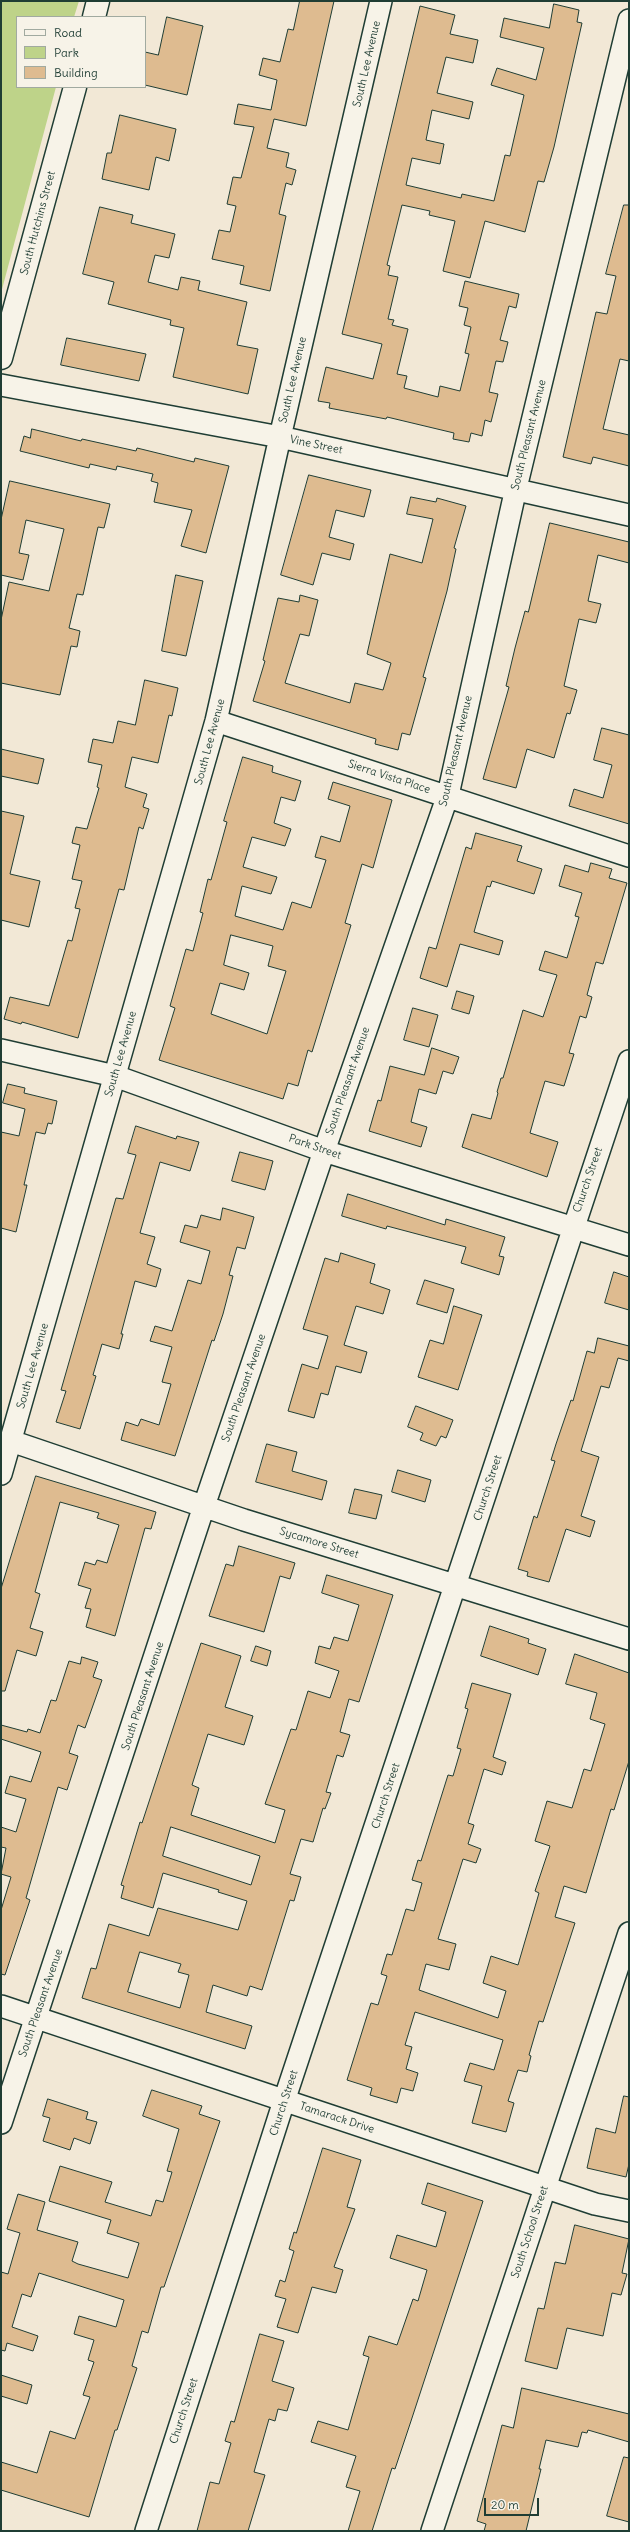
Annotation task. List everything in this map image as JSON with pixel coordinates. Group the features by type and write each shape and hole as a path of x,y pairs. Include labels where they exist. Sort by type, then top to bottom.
{"main road":[{"path":"94,16 98,1"},
{"name":"South Hutchins Street","path":"1,358 75,88"}],"street":[{"name":"South Lee Avenue","path":"1,1474 216,721 280,436 381,1"},
{"name":"South Pleasant Avenue","path":"1,2123 204,1506 324,1151 448,795 516,488 629,20"},
{"name":"Vine Street","path":"1,385 280,436 516,488 629,515"},
{"name":"Sierra Vista Place","path":"216,721 448,795 471,806 629,856"},
{"name":"Park Street","path":"1,1050 115,1076 324,1151 629,1245"},
{"name":"Church Street","path":"146,2531 284,2101 456,1586 572,1227 629,1061"},
{"name":"Sycamore Street","path":"11,1441 204,1506 629,1640"},
{"name":"South School Street","path":"432,2531 629,1933"},
{"name":"Tamarack Drive","path":"1,2006 36,2017 68,2030 545,2186 595,2204 629,2211"}],"green space":[{"path":"1,1 79,1 74,16 16,16 16,88 56,88 1,293"}],"building":[{"path":"300,1 334,1 306,126 274,119 267,148 289,153 286,167 296,170 292,185 286,183 279,214 286,216 270,291 240,284 244,266 212,259 219,230 230,232 236,206 227,204 233,177 241,178 254,127 234,124 238,104 271,110 277,80 259,75 263,58 280,62 288,29 293,30"},
{"path":"554,4 579,10 577,22 582,23 554,147 544,182 538,181 525,232 485,221 470,278 443,271 455,221 429,215 430,211 402,205 387,265 390,266 388,275 398,277 388,319 394,320 392,325 408,329 397,374 407,376 404,388 438,397 440,386 460,391 469,354 465,353 471,327 464,325 468,308 459,306 465,281 519,294 516,308 509,306 500,340 508,342 503,362 496,361 489,392 498,394 491,422 485,420 482,436 471,433 469,442 453,439 454,433 387,417 386,419 329,408 330,403 318,401 326,367 373,379 382,344 342,334 420,6 455,15 450,34 478,40 473,63 446,57 437,93 473,102 469,119 432,110 426,140 444,144 440,164 412,158 406,185 461,198 462,194 494,201 505,155 510,156 524,95 491,85 497,68 536,80 544,48 500,37 504,18 549,28"},
{"path":"167,17 203,26 187,95 146,85 146,52 158,55"},
{"path":"120,115 176,129 169,161 156,157 149,190 102,179 107,153 111,153"},
{"path":"624,205 629,205 629,361 620,359 603,429 629,435 629,466 593,457 591,464 563,457 596,312 607,314 616,276 606,274"},
{"path":"100,207 133,215 131,223 175,234 169,258 155,255 148,282 178,290 181,277 200,281 198,290 247,302 237,345 258,349 248,394 173,377 184,328 170,325 171,320 108,304 114,282 83,274"},
{"path":"67,338 146,354 139,381 61,365"},
{"path":"32,429 81,441 82,439 136,451 137,448 194,462 195,458 229,466 206,553 181,546 192,510 154,502 158,483 151,481 153,474 117,466 116,470 90,464 89,468 20,451 24,436 30,438"},
{"path":"309,475 371,490 364,517 336,510 329,537 354,544 350,560 322,553 313,585 281,575"},
{"path":"10,481 110,504 104,528 98,527 83,595 77,594 69,628 80,631 77,647 71,646 60,695 1,683 1,620 9,582 49,591 64,529 26,520 19,553 29,555 23,580 1,575 1,520"},
{"path":"411,497 436,502 437,498 466,506 454,548 456,549 447,591 423,677 426,678 410,735 402,733 398,750 375,744 376,739 253,701 265,661 263,660 278,598 299,602 300,595 318,600 309,636 300,634 285,683 350,703 355,683 383,690 391,663 367,654 390,554 422,563 433,519 407,514"},
{"path":"550,523 629,542 629,563 598,555 588,601 601,604 596,623 579,619 564,686 577,690 570,714 567,713 554,758 527,749 516,788 483,779 509,687 506,686 515,648 525,611 528,612"},
{"path":"176,575 203,581 186,656 162,651"},
{"path":"145,680 178,688 172,716 169,715 158,763 132,757 125,787 147,794 143,807 149,809 143,829 139,827 124,890 119,889 78,1038 22,1022 21,1024 4,1019 10,997 49,1006 68,940 72,941 80,909 75,908 82,881 72,879 80,845 72,843 76,827 87,829 99,788 97,787 102,765 88,762 93,739 113,743 118,721 135,725"},
{"path":"602,728 629,735 629,824 569,806 574,789 603,798 612,765 594,760"},
{"path":"1,749 44,759 38,784 1,776"},
{"path":"243,757 273,766 272,772 301,781 295,801 281,797 274,823 291,829 285,846 252,837 243,867 277,877 271,894 242,886 235,916 283,930 292,902 311,908 326,860 315,857 321,836 340,842 350,806 328,799 333,782 392,800 373,868 362,864 345,923 351,925 312,1052 308,1050 298,1086 288,1083 283,1099 159,1060 175,1008 170,1006 186,949 193,951 203,913 200,912 208,879 211,880 227,822 224,821","holes":["231,935 273,946 268,966 286,971 267,1034 211,1014 220,983 244,990 249,973 224,965"]},
{"path":"1,811 24,816 10,874 40,881 29,927 1,920"},
{"path":"476,833 522,846 517,861 542,869 534,894 492,881 490,887 487,886 474,932 503,941 499,955 460,944 447,987 420,978 429,947 436,949 466,847 471,849"},
{"path":"591,863 612,869 609,878 627,883 603,964 596,962 587,995 592,997 586,1018 580,1016 569,1053 574,1054 564,1086 545,1081 530,1133 558,1142 547,1177 462,1147 472,1114 491,1119 501,1078 503,1078 523,1010 543,1017 557,975 539,970 545,951 567,958 579,917 575,916 582,893 559,886 565,865 588,872"},
{"path":"457,991 474,996 469,1014 452,1009"},
{"path":"413,1008 438,1015 429,1047 404,1040"},
{"path":"432,1048 459,1057 453,1074 443,1071 436,1094 419,1089 411,1122 427,1127 421,1147 369,1131 378,1100 381,1101 390,1066 424,1075"},
{"path":"8,1084 25,1088 24,1093 57,1101 52,1124 48,1123 45,1134 36,1132 24,1185 27,1185 16,1232 1,1228 1,1132 19,1136 25,1109 3,1103"},
{"path":"136,1126 176,1139 177,1136 199,1142 190,1171 160,1162 140,1233 155,1237 147,1264 161,1269 156,1287 135,1281 121,1334 123,1334 119,1349 102,1344 93,1375 96,1376 80,1429 56,1422 66,1391 61,1390 116,1198 123,1199 136,1155 128,1153"},
{"path":"240,1152 273,1161 265,1190 232,1181"},
{"path":"348,1194 445,1225 446,1219 505,1237 499,1256 504,1257 499,1275 461,1263 466,1247 387,1226 386,1229 342,1216"},
{"path":"223,1208 254,1217 245,1249 237,1247 229,1275 233,1276 223,1314 214,1341 212,1340 175,1456 121,1440 126,1422 138,1426 141,1419 159,1425 171,1384 162,1382 172,1347 150,1341 155,1326 172,1331 188,1280 201,1284 210,1251 180,1242 185,1225 197,1228 201,1215 220,1220"},
{"path":"341,1253 375,1264 370,1283 390,1290 383,1314 356,1306 344,1345 367,1352 361,1373 336,1366 328,1395 321,1393 314,1418 288,1411 302,1364 318,1369 328,1336 303,1329 325,1258 338,1262"},
{"path":"614,1272 629,1277 629,1310 605,1303"},
{"path":"425,1280 454,1289 447,1313 417,1304"},
{"path":"454,1306 482,1315 458,1390 418,1377 430,1340 443,1344"},
{"path":"598,1338 629,1346 629,1361 618,1358 609,1388 601,1386 581,1451 599,1457 581,1516 595,1521 590,1537 566,1529 549,1582 527,1576 528,1572 518,1569 534,1516 537,1518 555,1461 551,1460 571,1400 573,1401 587,1351 594,1353"},
{"path":"416,1406 453,1420 446,1438 441,1436 436,1446 420,1440 423,1433 408,1427"},
{"path":"267,1444 297,1452 292,1471 327,1481 322,1500 256,1482"},
{"path":"398,1470 431,1480 425,1502 392,1492"},
{"path":"36,1476 156,1512 151,1529 145,1528 115,1636 86,1627 91,1609 85,1608 91,1589 78,1585 85,1562 95,1565 97,1560 107,1563 119,1525 97,1518 99,1513 60,1502 35,1592 40,1594 30,1628 43,1632 36,1656 17,1650 5,1691 1,1691 1,1589"},
{"path":"355,1489 382,1495 376,1519 349,1513"},
{"path":"239,1546 295,1563 290,1579 280,1576 264,1632 209,1616 226,1564 233,1566"},
{"path":"327,1575 393,1595 359,1702 349,1699 340,1732 350,1735 343,1757 337,1755 326,1792 331,1793 325,1809 323,1808 313,1842 301,1839 290,1874 301,1877 294,1901 290,1900 262,1990 250,1986 247,1996 213,1985 206,2012 252,2026 245,2049 82,1998 91,1968 96,1969 109,1924 149,1936 158,1908 238,1930 247,1901 218,1892 219,1890 163,1873 153,1908 121,1898 124,1886 121,1885 140,1822 142,1823 201,1643 241,1656 225,1707 253,1716 244,1745 208,1734 192,1785 199,1788 191,1815 275,1843 285,1810 265,1804 291,1729 296,1730 308,1691 330,1698 339,1671 315,1663 319,1646 330,1649 334,1637 348,1641 359,1605 322,1593","holes":["171,1827 260,1856 251,1885 163,1856","140,1952 181,1964 178,1972 189,1975 180,2008 128,1992"]},
{"path":"490,1626 529,1639 528,1643 546,1649 538,1675 481,1656"},
{"path":"256,1646 271,1651 267,1666 251,1661"},
{"path":"575,1654 629,1673 629,1761 614,1810 611,1809 586,1893 564,1886 555,1917 575,1923 543,2022 539,2021 529,2055 531,2056 527,2072 518,2070 508,2101 514,2103 506,2132 472,2123 482,2086 464,2081 470,2063 494,2070 503,2040 415,2012 405,2045 412,2047 406,2069 418,2073 413,2091 401,2088 397,2103 370,2095 372,2088 347,2080 371,2003 378,2005 387,1976 381,1974 387,1954 392,1955 406,1909 414,1911 422,1883 412,1880 418,1860 421,1861 448,1775 453,1776 461,1749 457,1748 468,1709 465,1708 472,1683 511,1694 493,1757 506,1762 502,1775 484,1769 468,1823 474,1825 468,1844 481,1849 476,1863 463,1859 438,1939 456,1944 449,1970 426,1964 419,1990 498,2018 506,1991 483,1983 491,1956 518,1965 539,1893 535,1891 550,1846 535,1841 547,1801 572,1808 584,1769 591,1771 605,1724 590,1719 597,1693 566,1684"},
{"path":"82,1657 98,1662 93,1677 102,1680 85,1728 78,1725 69,1753 78,1756 67,1790 58,1787 26,1898 30,1900 5,1975 1,1974 1,1910 11,1877 1,1874 6,1848 1,1847 1,1827 16,1832 26,1799 5,1793 10,1776 31,1782 41,1752 1,1739 1,1725 27,1732 28,1729 40,1733 51,1700 56,1701 69,1661 80,1664"},
{"path":"152,2090 202,2106 199,2114 220,2121 164,2287 161,2287 148,2333 142,2331 132,2366 137,2368 117,2430 115,2430 89,2517 1,2490 1,2462 37,2473 50,2431 75,2439 90,2397 83,2395 94,2362 88,2360 94,2340 74,2334 79,2316 116,2327 124,2300 39,2273 31,2297 22,2294 12,2327 38,2336 33,2351 7,2343 5,2351 1,2350 1,2272 8,2274 20,2233 7,2229 18,2194 45,2202 37,2230 78,2242 72,2261 128,2278 139,2243 107,2233 111,2220 49,2201 60,2166 112,2182 105,2202 151,2216 156,2200 163,2202 172,2172 167,2171 179,2129 143,2116"},
{"path":"624,2096 629,2097 629,2164 626,2177 587,2168 596,2128 615,2133"},
{"path":"48,2099 88,2112 86,2119 97,2122 90,2144 74,2138 70,2150 43,2141 50,2118 43,2116"},
{"path":"323,2148 361,2160 347,2207 355,2209 334,2267 343,2270 336,2293 312,2287 298,2333 277,2327 286,2299 275,2296 280,2280 285,2282 294,2251 289,2249 294,2232 296,2233"},
{"path":"428,2183 483,2201 395,2469 392,2468 372,2531 348,2531 360,2491 346,2487 356,2456 311,2442 318,2421 348,2430 369,2357 363,2355 369,2336 397,2345 413,2299 418,2301 427,2270 390,2258 397,2235 436,2247 446,2212 422,2204"},
{"path":"575,2225 629,2239 622,2273 627,2274 621,2295 612,2293 603,2336 567,2328 557,2369 525,2361 538,2308 544,2309 555,2262 565,2264"},
{"path":"260,2334 284,2341 272,2381 294,2388 287,2411 278,2409 275,2421 269,2419 254,2472 265,2475 248,2531 197,2531 210,2482 219,2484 231,2443 225,2441 231,2421 234,2422"},
{"path":"1,2375 32,2385 27,2404 1,2396"},
{"path":"522,2388 629,2414 629,2442 588,2430 587,2433 582,2432 578,2447 546,2440 539,2469 541,2469 526,2531 484,2531 486,2524 477,2521 502,2425 513,2428"},
{"path":"624,2457 629,2458 629,2522 607,2516"}]}
